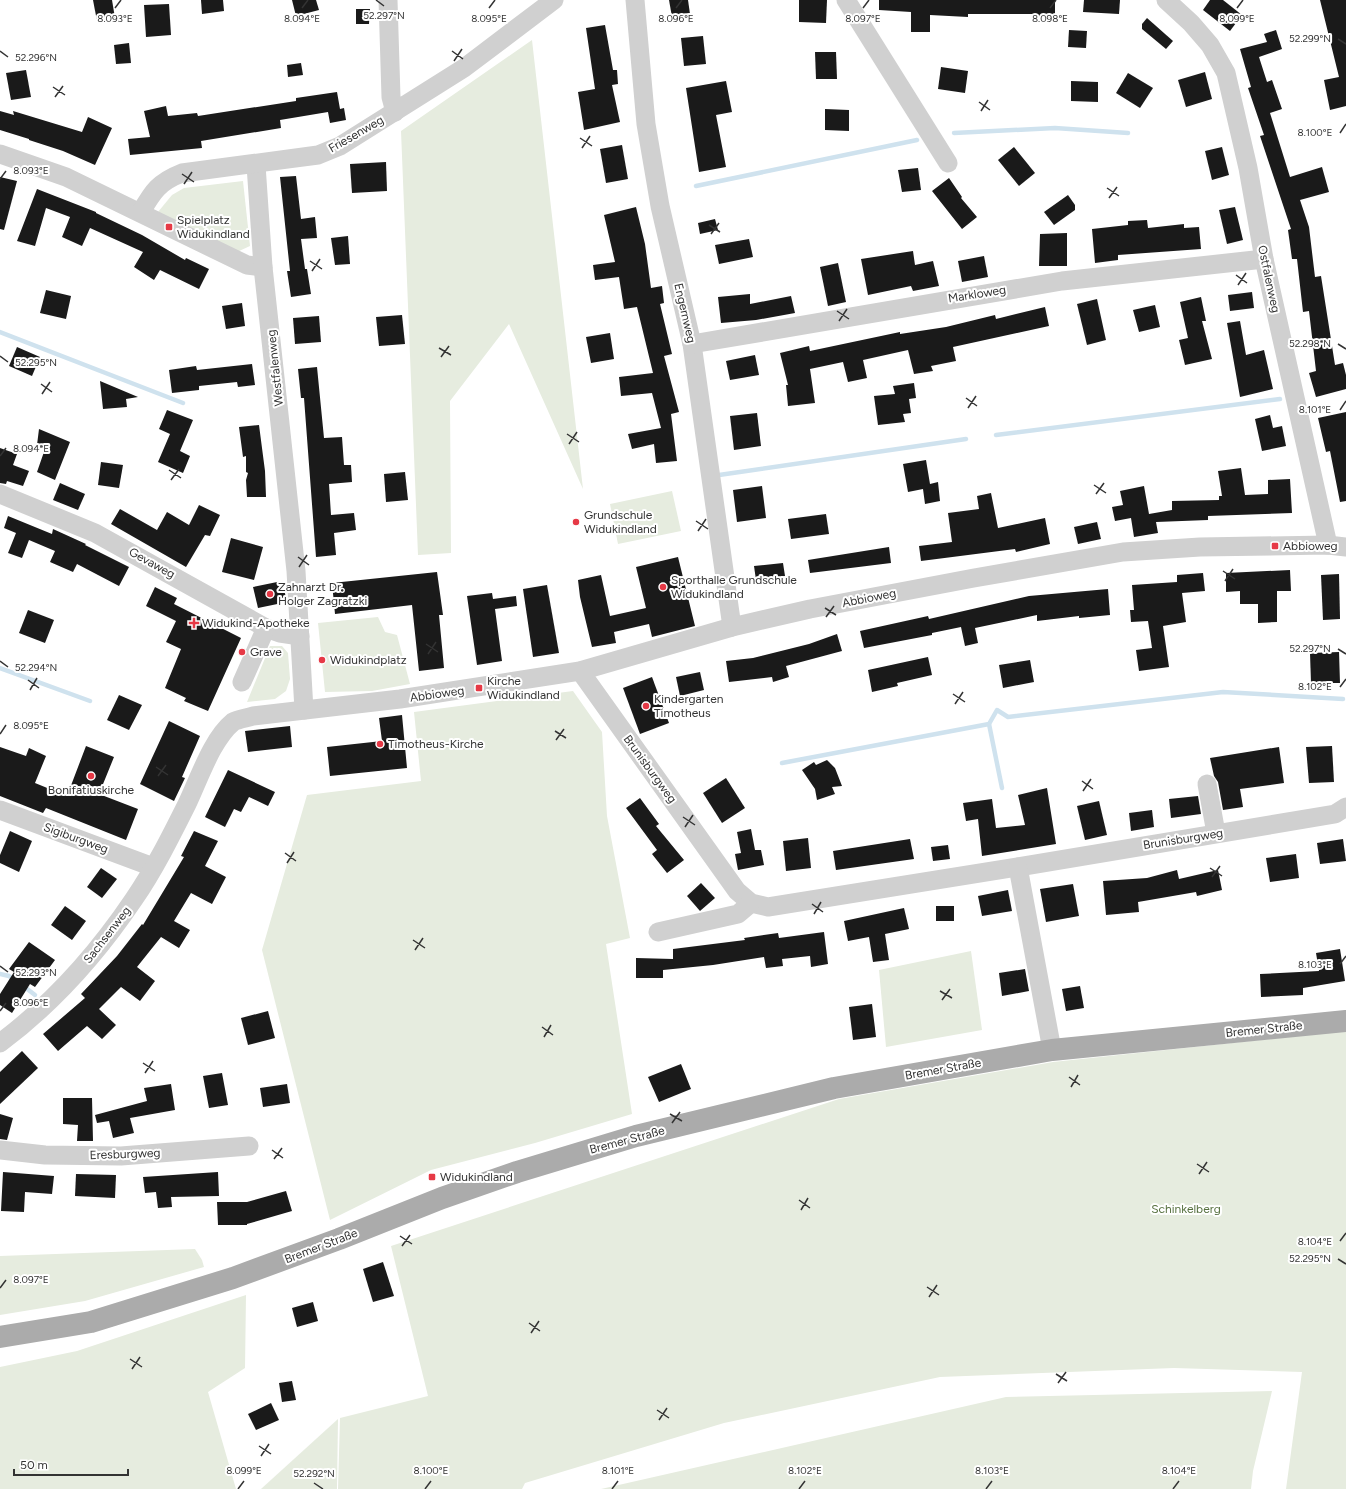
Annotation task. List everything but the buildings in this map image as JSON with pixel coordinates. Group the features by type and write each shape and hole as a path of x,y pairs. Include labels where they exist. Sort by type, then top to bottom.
{"main road":[{"name":"Bremer Straße","path":"0,1337 92,1322 232,1278 379,1224 442,1198 517,1172 636,1136 834,1088 1052,1050 1346,1021"}],"street":[{"path":"388,0 391,97 395,112"},
{"name":"Friesenweg","path":"141,212 150,196 165,179 182,173 256,165 318,155 340,146 464,68 554,0"},
{"name":"Engernweg","path":"635,0 646,124 660,206 692,344 732,627"},
{"path":"846,0 948,163"},
{"name":"Ostfalenweg","path":"1166,0 1191,23 1210,45 1226,73 1248,168 1264,259 1337,546"},
{"path":"0,154 66,177 141,212 247,265 263,267"},
{"name":"Westfalenweg","path":"256,165 263,267 296,571 300,636"},
{"name":"Markloweg","path":"692,344 1062,281 1264,259"},
{"name":"Gevaweg","path":"0,494 95,533 266,628 280,633 300,636"},
{"name":"Abbioweg","path":"304,710 400,699 580,671 732,627 853,601 1123,552 1200,547 1337,546"},
{"path":"242,682 266,628"},
{"path":"300,636 304,710"},
{"name":"Brunisburgweg","path":"580,671 737,891 751,903 768,907 1335,814 1346,806"},
{"name":"Sachsenweg","path":"0,1043 14,1033 66,985 98,949 135,899 186,805 219,738 234,722 253,716 304,710"},
{"path":"1207,784 1216,833"},
{"name":"Sigiburgweg","path":"0,810 153,867"},
{"path":"1018,867 1052,1050"},
{"path":"658,932 738,914 751,903"},
{"name":"Eresburgweg","path":"0,1150 44,1155 120,1156 249,1146"}],"green space":[{"path":"532,40 583,489 509,324 450,401 451,553 418,555 401,131"},
{"path":"243,181 250,246 237,252 158,212 172,195 184,188"},
{"path":"672,491 681,531 618,544 610,504"},
{"path":"378,617 385,632 397,635 410,684 372,691 325,692 318,623"},
{"path":"270,646 282,646 288,653 290,679 286,691 275,699 247,702"},
{"path":"573,691 602,732 607,816 630,938 606,944 632,1114 535,1143 431,1170 330,1220 262,950 307,795 421,781 414,712"},
{"path":"971,951 982,1030 886,1047 879,970"},
{"name":"Schinkelberg","path":"1346,1031 1346,1489 1286,1489 1302,1372 1174,1368 940,1377 724,1423 525,1483 522,1489 338,1489 340,1418 428,1396 391,1246 839,1099 1053,1062"},
{"path":"195,1249 202,1260 204,1267 85,1301 0,1315 0,1256"},
{"path":"246,1295 245,1368 208,1392 236,1489 0,1489 0,1367 77,1351"},
{"path":"1272,1391 1253,1471 1251,1489 601,1489 1006,1397"},
{"path":"338,1419 337,1489 261,1489"}],"waterway":[{"path":"954,133 1055,128 1128,133"},
{"path":"696,186 917,140"},
{"path":"0,332 183,403"},
{"path":"996,435 1280,399"},
{"path":"719,475 966,439"},
{"path":"0,668 90,701"},
{"path":"782,763 989,724 997,710 1008,717 1223,692 1343,699"},
{"path":"989,724 1002,788"},
{"path":"0,974 9,976 14,980"},
{"path":"22,985 35,995"}],"place":[{"name":"Spielplatz Widukindland","path":"169,227"},
{"name":"Grundschule Widukindland","path":"576,522"},
{"name":"Abbioweg","path":"1275,546"},
{"name":"Sporthalle Grundschule Widukindland","path":"663,587"},
{"name":"Zahnarzt Dr. Holger Zagratzki","path":"270,594"},
{"name":"Widukind-Apotheke","path":"194,623"},
{"name":"Grave","path":"242,652"},
{"name":"Widukindplatz","path":"322,660"},
{"name":"Kirche Widukindland","path":"479,688"},
{"name":"Kindergarten Timotheus","path":"646,706"},
{"name":"Timotheus-Kirche","path":"380,744"},
{"name":"Bonifatiuskirche","path":"91,776"},
{"name":"Widukindland","path":"432,1177"}]}
